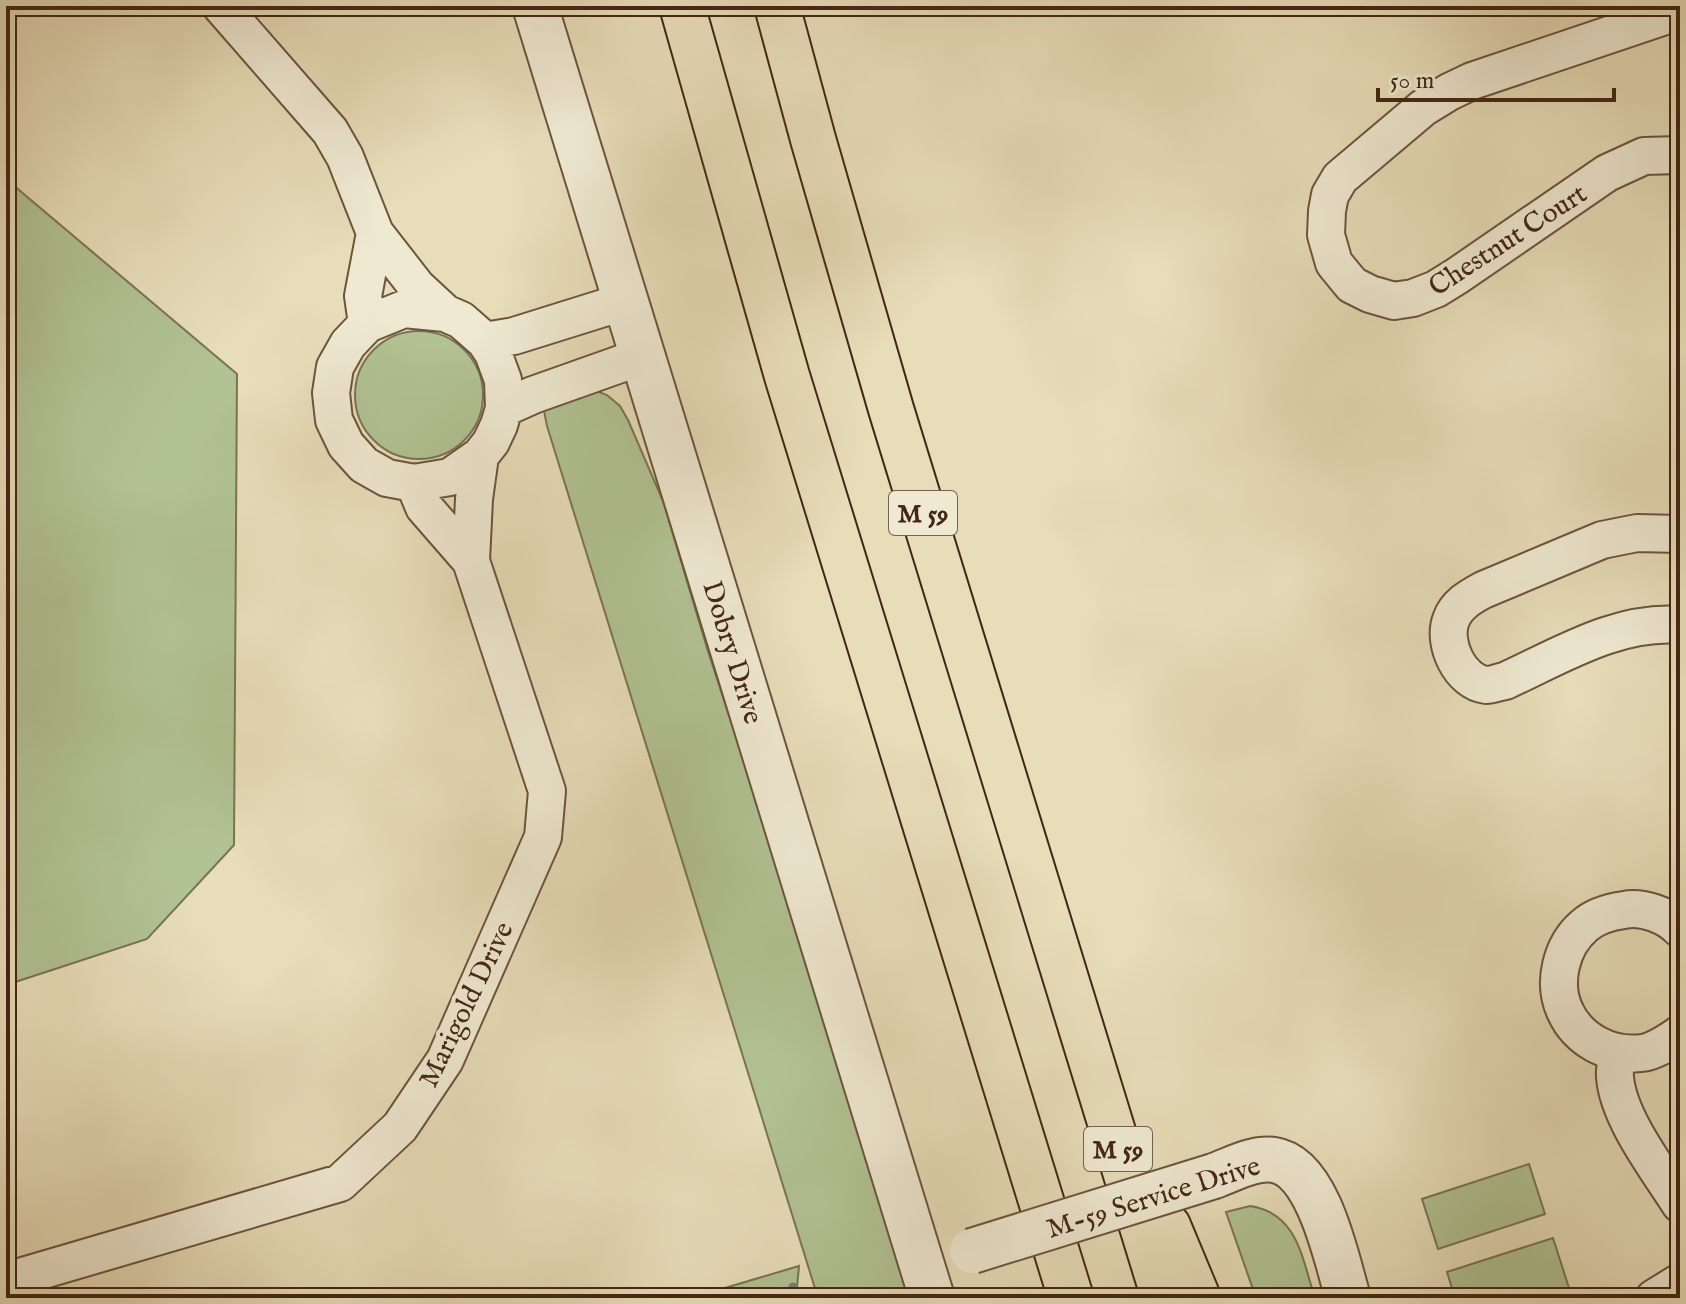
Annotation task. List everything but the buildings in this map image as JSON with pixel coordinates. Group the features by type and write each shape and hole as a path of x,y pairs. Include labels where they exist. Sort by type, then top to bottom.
{"highway":[{"path":"682,6 787,376 1071,1298"},
{"name":"M 59","path":"777,6 891,409 1164,1298"},
{"path":"1072,999 1198,1298"}],"street":[{"name":"Marigold Drive","path":"221,6 330,131 345,157 375,233 417,287 445,313"},
{"name":"Dobry Drive","path":"535,6 927,1281"},
{"name":"Chestnut Court","path":"1680,11 1472,81 1423,108 1340,178 1330,195 1326,235 1334,263 1352,285 1394,301 1413,298 1457,276 1607,173 1644,156 1680,155"},
{"path":"367,324 363,296 375,233"},
{"path":"485,341 514,336 626,301"},
{"name":"Marigold Drive","path":"404,309 445,313 461,320 485,341 493,353 503,380 504,408 499,425 480,456 450,477 414,483 387,478 364,465 346,445 334,420 331,393 335,367 348,344 367,324 404,309"},
{"path":"504,408 643,356"},
{"name":"Marigold Drive","path":"6,1281 340,1183 400,1127 445,1060 543,837 547,791 471,561 480,456"},
{"name":"Marigold Drive","path":"414,483 424,507 471,561"},
{"path":"1680,534 1637,533 1602,540 1483,590 1467,598 1456,611 1450,621 1449,635 1451,649 1461,668 1478,682 1488,685 1505,681 1616,631 1662,624 1680,625"},
{"path":"1680,929 1654,913 1630,908 1607,913 1585,925 1570,942 1561,964 1559,987 1565,1010 1578,1030 1594,1044 1618,1052 1642,1053 1664,1046 1680,1034"},
{"path":"1618,1052 1615,1075 1621,1103 1680,1204"},
{"name":"M-59 Service Drive","path":"927,1281 972,1251 1258,1160 1275,1160 1287,1164 1299,1174 1312,1193 1348,1298"},
{"path":"1654,1298 1680,1282"}],"green space":[{"path":"6,179 237,374 234,845 147,939 6,985"},
{"path":"419,331 443,336 464,350 478,371 483,395 478,419 464,440 443,454 419,459 395,454 374,440 360,419 355,395 360,371 374,350 395,336"},
{"path":"594,390 607,395 620,406 663,501 909,1298 818,1298 547,426 544,411 556,401"},
{"path":"1529,1164 1545,1214 1438,1249 1422,1199"},
{"path":"1250,1206 1266,1210 1288,1228 1296,1240 1315,1298 1256,1298 1226,1212"},
{"path":"1553,1238 1569,1288 1537,1298 1455,1298 1447,1272"},
{"path":"799,1266 796,1298 691,1298"}],"waterway":[{"path":"791,1298 793,1287"}]}
